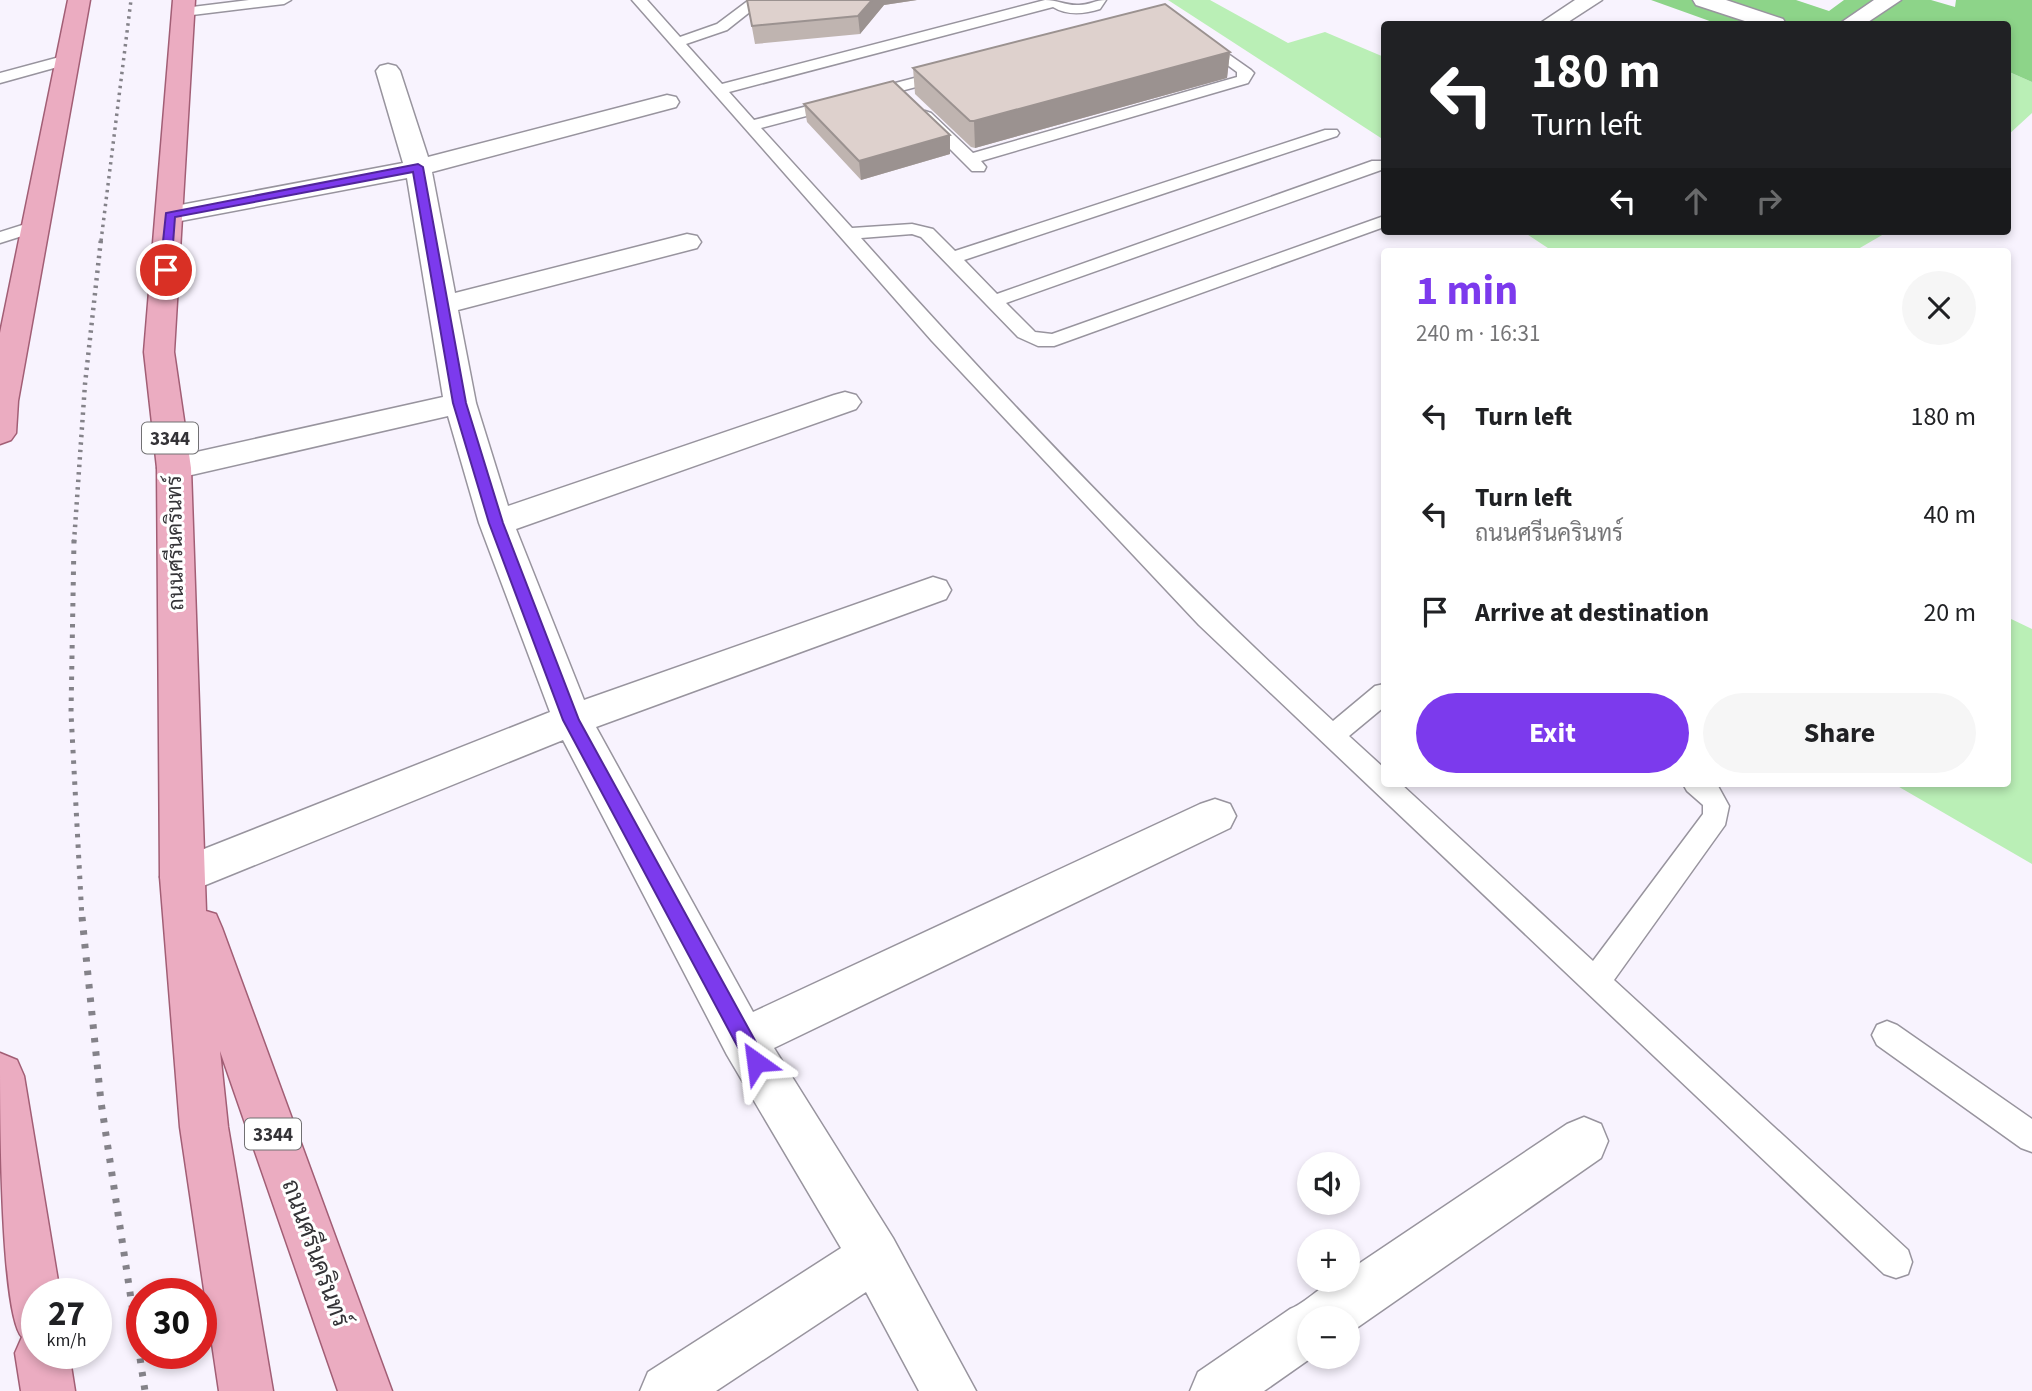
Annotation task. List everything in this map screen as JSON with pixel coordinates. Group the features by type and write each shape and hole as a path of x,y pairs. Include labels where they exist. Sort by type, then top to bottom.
{"main road":[{"path":"0,433 8,341 35,226 79,0"},
{"name":"ถนนศรีนครินทร์","path":"184,6 159,352 174,468 181,877 204,1127 246,1391"},
{"name":"ถนนศรีนครินทร์","path":"181,877 365,1391"},
{"path":"0,1076 31,1278"},
{"path":"45,1369 48,1391"}],"street":[{"path":"1555,21 1591,0"},
{"path":"1704,0 1766,21"},
{"path":"1855,21 1889,0"},
{"path":"388,71 418,167 460,403 496,523 572,720 743,1040 875,1256 949,1391"},
{"path":"170,215 418,167 667,102"},
{"path":"442,305 687,242"},
{"path":"496,523 845,402"},
{"path":"174,468 460,403"},
{"path":"181,877 572,720 933,590"},
{"path":"743,1040 1215,816"},
{"path":"1343,1306 1584,1141"},
{"path":"667,1391 875,1256"},
{"path":"1217,1391 1297,1336"}],"lane":[{"path":"184,6 284,0"},
{"path":"639,0 939,337 1207,619 1381,782"},
{"path":"678,42 722,27 758,0"},
{"path":"721,89 1054,1 1078,10 1095,6 1099,0"},
{"path":"895,87 974,163 1243,80 1246,72 1188,30"},
{"path":"0,78 67,60"},
{"path":"753,125 961,71"},
{"path":"953,258 1331,133"},
{"path":"994,301 1378,165"},
{"path":"848,234 912,229 932,236 1031,337 1054,340 1381,222"},
{"path":"0,238 35,226"},
{"path":"1332,736 1381,695"},
{"path":"1387,787 1896,1262"},
{"path":"1595,982 1716,817 1717,803 1713,795 1701,787"},
{"path":"1887,1035 2032,1136"}],"green space":[{"path":"1168,0 1210,0 1288,43 1325,32 1381,56 1381,138"},
{"path":"1651,0 1796,0 1829,11 1844,0 1931,0 1955,7 1956,0 2032,0 2032,82 2011,73 2011,21 1710,21"},
{"path":"2011,73 2032,82 2032,113 2011,132"},
{"path":"1528,235 1882,235 1860,248 1548,248"},
{"path":"2011,619 2032,629 2032,864 1899,787 2011,787"}],"building":[{"path":"747,0 872,0 858,16 752,26"},
{"path":"1165,4 1230,52 974,121 970,121 913,68"},
{"path":"893,81 950,135 859,161 804,104"}],"railway":[{"path":"101,241 131,0"},
{"path":"74,542 85,384 101,239"},
{"path":"74,540 71,713 82,919"},
{"path":"82,917 101,1102 145,1391"}],"route":[{"path":"166,270 170,215 418,167 460,403 496,523 572,720 756,1062"}]}
